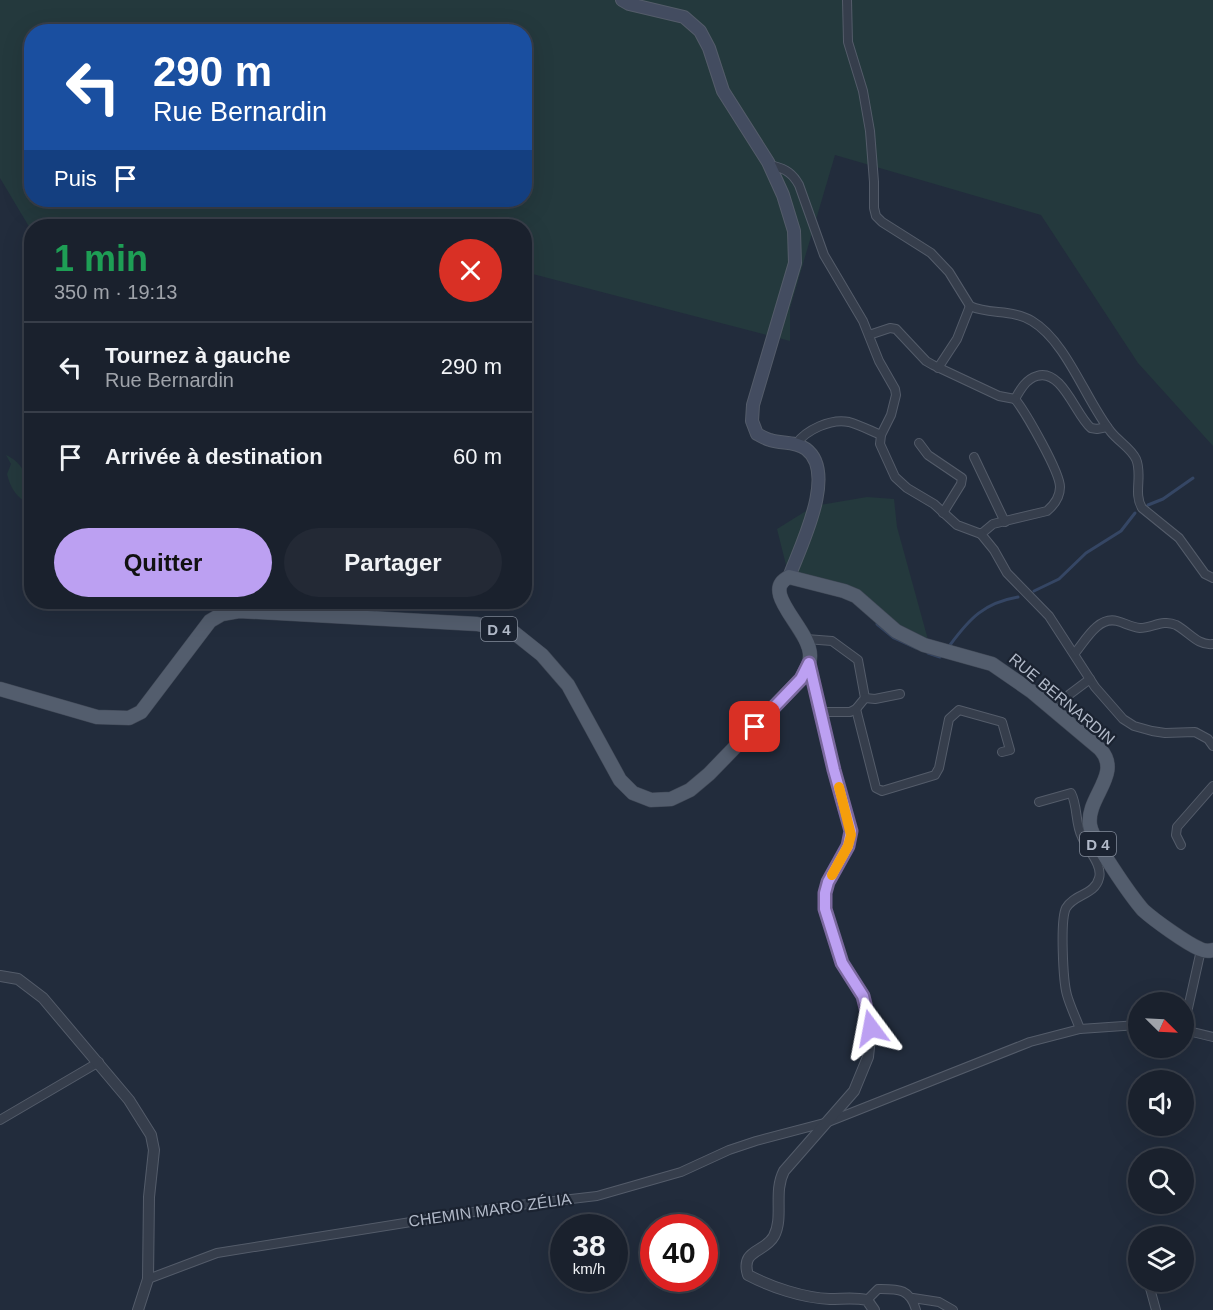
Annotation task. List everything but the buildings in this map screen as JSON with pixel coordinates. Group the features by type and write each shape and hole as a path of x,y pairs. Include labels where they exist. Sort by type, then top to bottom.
{"main road":[{"path":"622,0 629,4 684,17 700,31 709,48 723,91 771,168 783,195 794,231 795,262 753,405 752,421 757,434 771,441 796,444 807,450 817,462 820,476 814,506 789,577 782,580 778,589 780,598 800,626 806,639 810,650 809,663"},
{"name":"RUE BERNARDIN","path":"789,577 856,596 881,621 896,631 924,645 992,664 1004,670 1100,749 1108,758 1108,772 1092,807 1090,823 1095,839 1144,911 1207,950"},
{"name":"D 4","path":"0,689 97,717 129,718 141,712 210,621 222,614 239,611 477,624 512,632 542,655 568,685 620,780 633,793 651,800 670,799 690,789 709,774 801,679 809,663"}],"street":[{"path":"848,0 848,42 863,91 868,120 876,216 931,253 949,272 970,306 976,309 1022,316 1037,324 1052,340 1076,373 1107,427 1135,457 1140,483 1138,502 1179,538 1209,576 1213,587"},
{"path":"771,168 780,167 794,177 824,255 869,335 896,395 889,423 881,435 880,444 895,477 960,527 981,534 994,549 1007,573 1042,609 1090,679 1128,723 1165,733 1195,732 1208,739 1213,746"},
{"path":"938,368 957,339 970,306"},
{"path":"869,335 890,328 896,329 926,361 999,396 1015,399 1059,477 1060,492 1047,512 993,524 981,534"},
{"path":"1015,399 1028,380 1034,376 1046,375 1056,380 1088,425 1097,429 1107,427"},
{"path":"796,444 801,437 829,423 847,422 881,435"},
{"path":"919,443 927,455 962,478 961,484 943,513"},
{"path":"974,457 1005,522"},
{"path":"370,609 374,618"},
{"path":"1074,653 1098,625 1107,620 1115,620 1141,628 1169,623 1176,625 1203,644 1213,644"},
{"path":"806,639 832,641 858,660 865,698 856,709 850,712 821,712"},
{"path":"809,663 851,831 848,846 828,882 825,909 842,963 863,996 871,1028 868,1057 854,1091 784,1171 779,1183 776,1231 767,1245 747,1258 745,1267 747,1275 791,1291 828,1299 855,1297 867,1300 874,1310"},
{"path":"1054,711 1070,694 1090,679"},
{"path":"865,698 875,699 900,694"},
{"path":"856,709 876,788 882,791 935,775 939,768 949,718 959,711 1002,722 1010,750 1002,752"},
{"path":"1181,845 1176,835 1177,826 1213,786"},
{"path":"1039,802 1071,794 1073,796 1078,830 1097,865 1100,876 1091,891 1072,901 1066,908 1064,918 1066,994 1080,1029"},
{"path":"1194,994 1207,950"},
{"path":"0,976 18,979 36,991 99,1062 147,1126 154,1143 149,1197 148,1279 138,1310"},
{"name":"CHEMIN MARO ZÉLIA","path":"148,1279 217,1253 456,1214 597,1196 681,1172 729,1150 756,1141 828,1122 1039,1040 1080,1029 1128,1026"},
{"path":"1194,1031 1213,1037"},
{"path":"0,1120 99,1062"},
{"path":"867,1300 878,1289 905,1291 913,1298 939,1302 953,1310"},
{"path":"1151,1292 1156,1310"},
{"path":"913,1298 916,1310"}],"green space":[{"path":"0,0 1213,0 1213,446 1138,363 1041,215 835,155 790,308 790,341 532,274 532,219 24,219 0,178"},
{"path":"6,455 18,463 24,471 24,501 18,496 10,483 7,474 11,464"},
{"path":"867,497 894,499 897,527 930,647 856,596 789,577 777,529 814,506"}],"waterway":[{"path":"1148,505 1163,499 1193,478"},
{"path":"1034,591 1059,579 1086,553 1121,531 1135,513"},
{"path":"950,645 979,613 996,603 1018,597"},
{"path":"877,624 894,638 916,648"},
{"path":"928,653 940,657"}],"slow traffic":[{"path":"832,875 840,863 851,835 839,787"}],"route":[{"path":"755,727 801,679 809,663 851,831 848,846 828,882 825,909 842,963 863,996 871,1028"}]}
